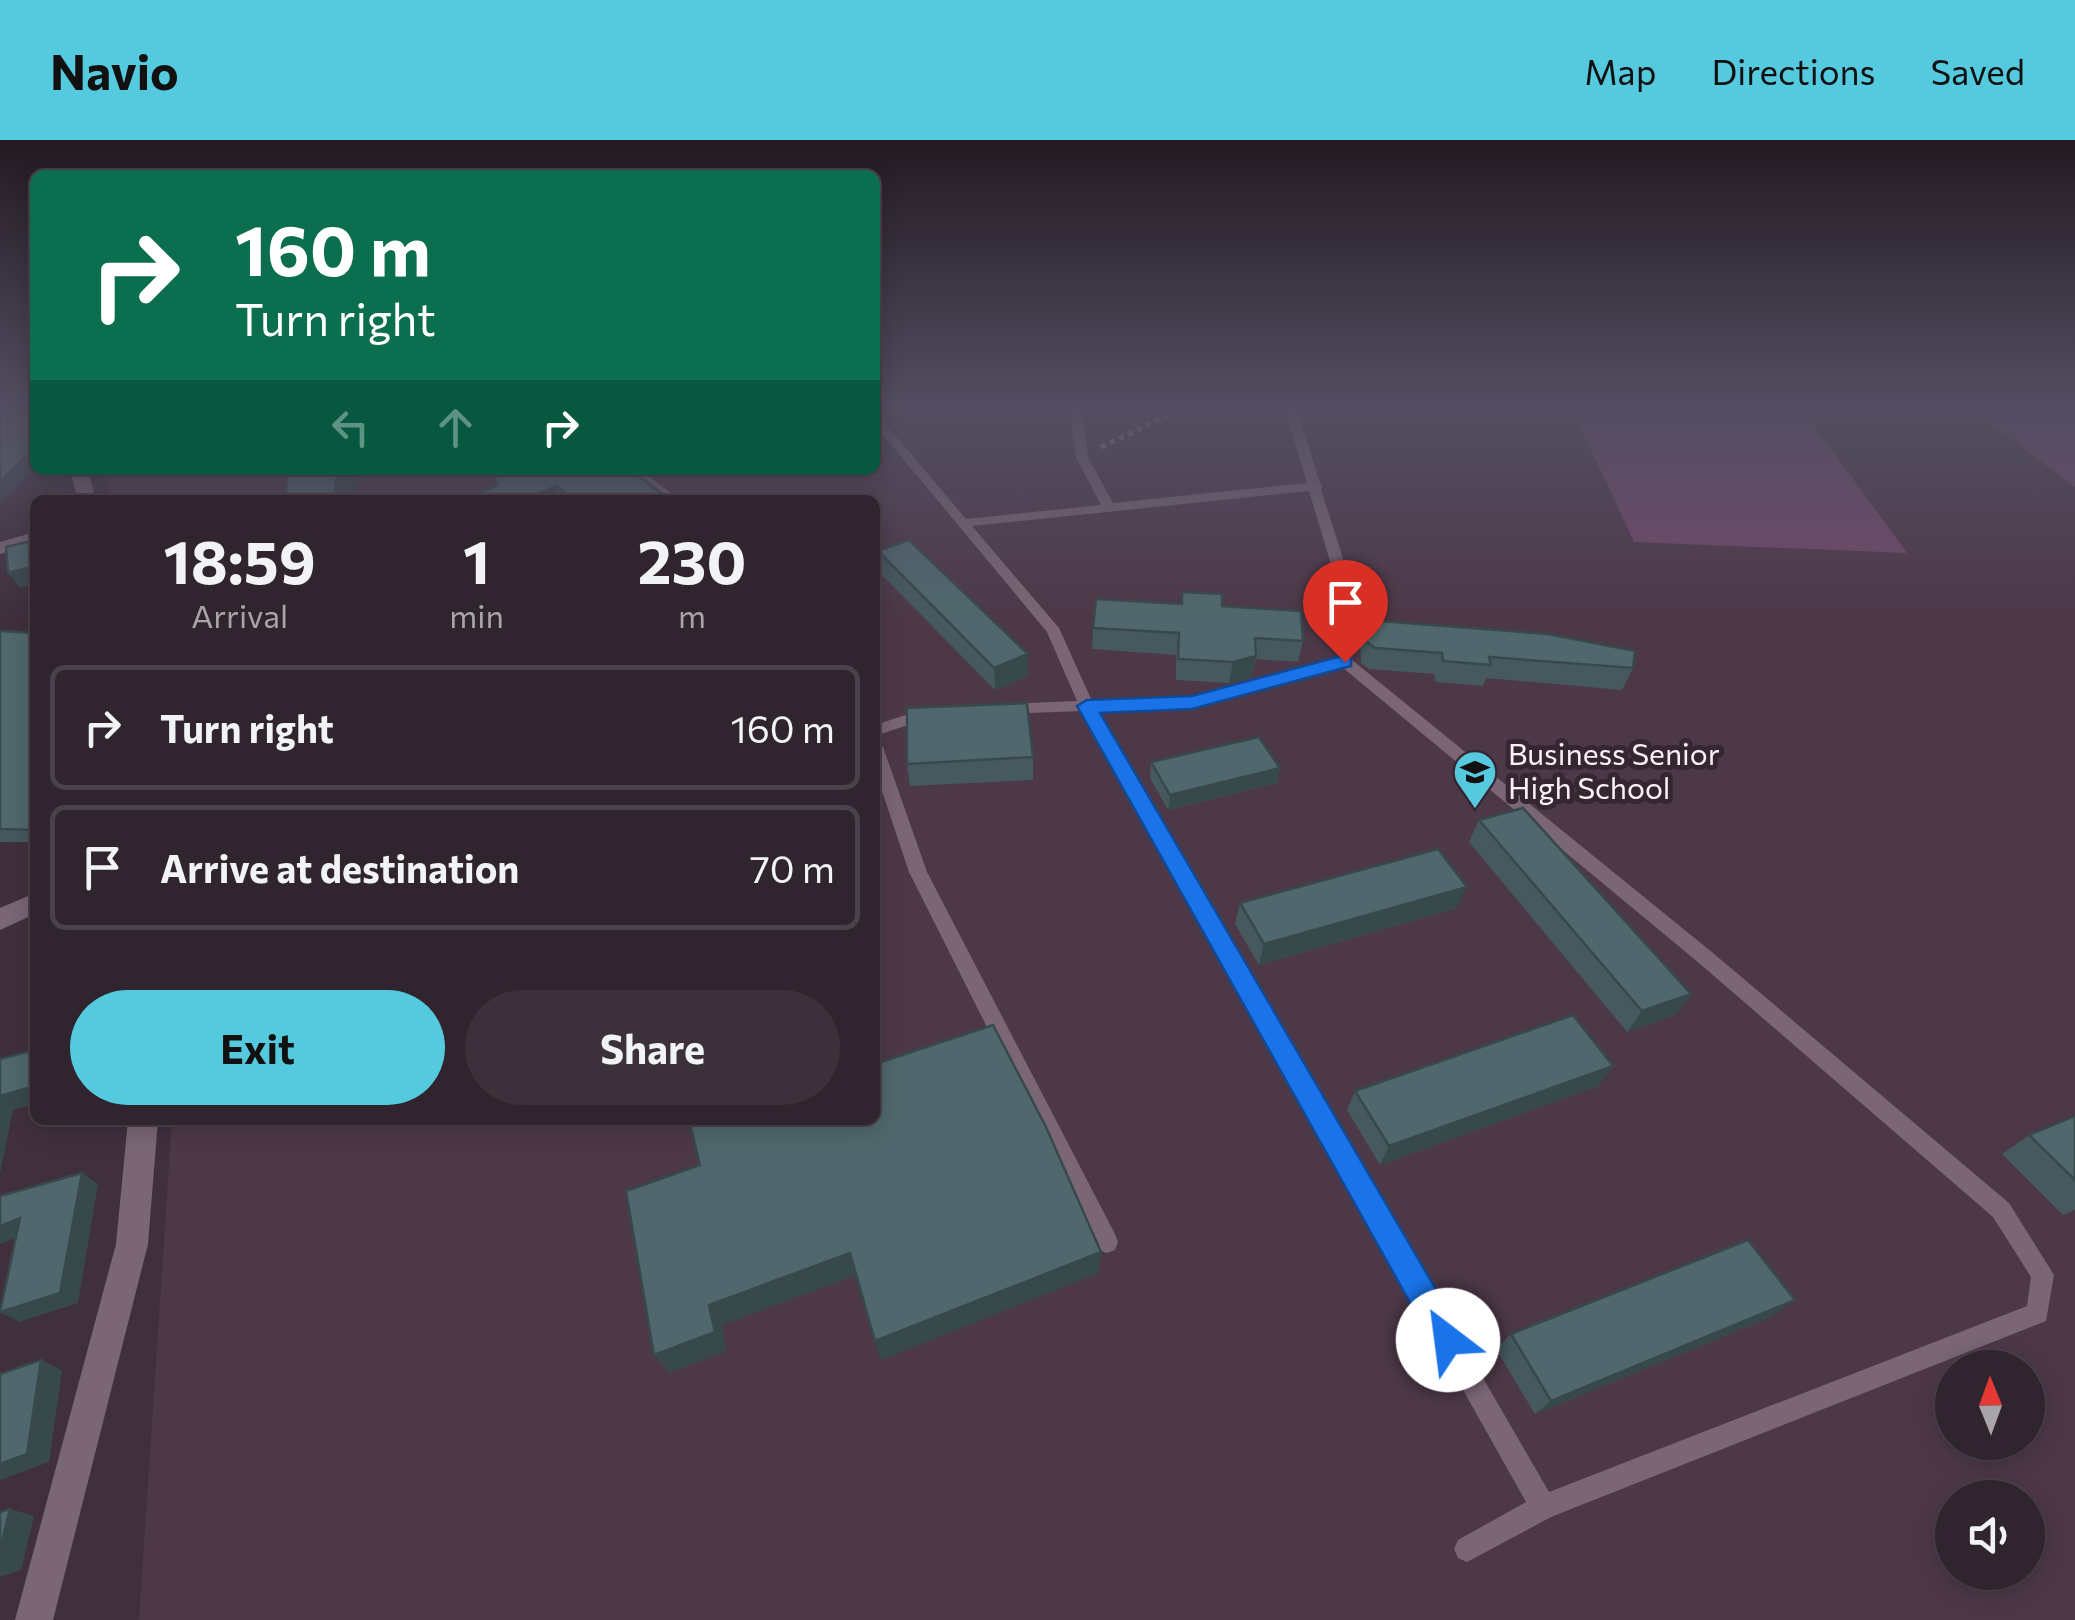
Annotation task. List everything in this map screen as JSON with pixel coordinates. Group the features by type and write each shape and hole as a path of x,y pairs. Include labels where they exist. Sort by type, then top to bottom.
{"street":[{"path":"0,548 30,539"},
{"path":"0,920 30,905"},
{"path":"34,1620 132,1244 143,1125"}],"lane":[{"path":"644,478 668,495"},
{"path":"925,478 1054,631 1087,706 1543,1507"},
{"path":"1093,478 1107,505"},
{"path":"1314,478 1340,572 1345,662 1706,958 2001,1210 2043,1274 2038,1312 1543,1507 1466,1549"},
{"path":"962,523 1317,486"},
{"path":"997,710 1192,702 1345,662"},
{"path":"880,729 926,712 943,712"},
{"path":"880,762 918,872 1106,1242"}],"shaded area":[{"name":"Business Senior High School","path":"107,478 2075,478 2075,1620 139,1620 172,1125 880,1125 880,495 110,495"},
{"path":"1604,478 1852,478 1907,553 1634,542"}],"building":[{"path":"287,478 341,478 336,479 336,495 286,495"},
{"path":"496,478 641,478 664,495 568,495 556,486 535,495 473,495 497,485"},
{"path":"909,540 1028,654 994,668 880,550"},
{"path":"30,541 30,567 8,573 6,547"},
{"path":"1182,592 1222,594 1222,606 1301,611 1303,641 1255,638 1256,656 1233,662 1178,659 1179,633 1093,628 1096,599 1182,604"},
{"path":"1366,620 1548,634 1635,651 1633,668 1489,657 1491,665 1443,661 1442,653 1375,648 1367,642"},
{"path":"0,631 30,633 30,830 0,829"},
{"path":"1027,703 1033,757 907,764 907,708"},
{"path":"1259,737 1280,768 1170,795 1151,762"},
{"path":"1523,808 1691,994 1642,1011 1479,820"},
{"path":"1438,849 1467,887 1264,944 1240,903"},
{"path":"1573,1015 1613,1066 1389,1146 1355,1091"},
{"path":"993,1025 1046,1127 1101,1252 875,1341 850,1253 709,1305 715,1332 654,1355 626,1191 700,1165 690,1125 880,1125 880,1062"},
{"path":"30,1051 30,1087 0,1096 0,1059"},
{"path":"2075,1116 2075,1180 2029,1135"},
{"path":"82,1173 60,1293 0,1312 20,1218 0,1226 0,1196"},
{"path":"1748,1240 1795,1300 1551,1401 1511,1334"},
{"path":"41,1360 27,1454 0,1464 0,1374"},
{"path":"10,1509 0,1550 0,1512"}],"place":[{"name":"Business Senior High School","path":"1475,810"}],"route":[{"path":"1345,662 1192,702 1087,706 1448,1340"}]}
